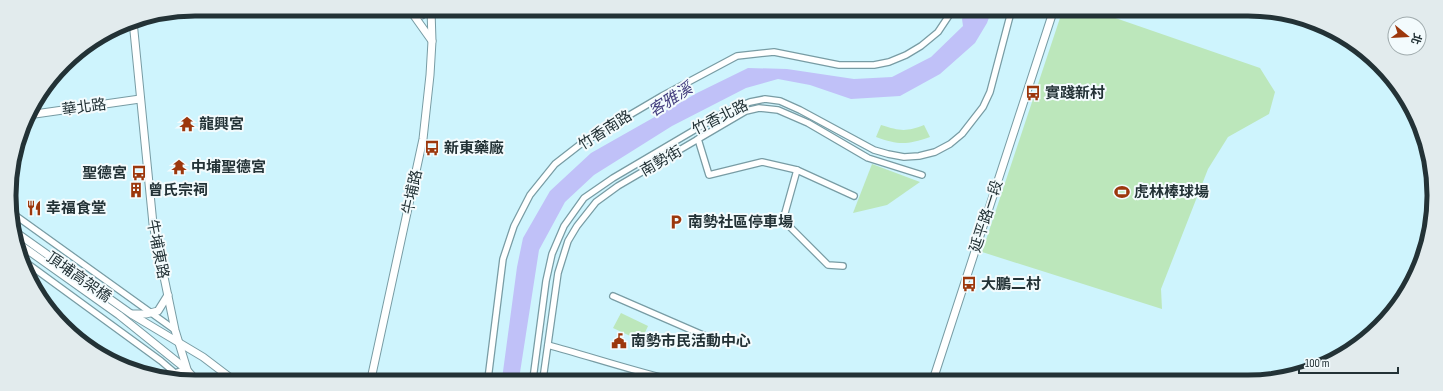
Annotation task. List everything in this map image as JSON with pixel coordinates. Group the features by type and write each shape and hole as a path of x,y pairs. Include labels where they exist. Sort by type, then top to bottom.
{"street":[{"path":"414,16 432,41"},
{"name":"牛埔路","path":"372,375 423,139 430,75 432,41 431,16"},
{"name":"竹香南路","path":"489,375 504,259 512,233 530,195 555,164 588,139 662,96 737,56 774,52 839,65 859,66 889,62 906,55 921,46 938,32 949,16"},
{"name":"竹香北路","path":"534,375 546,281 552,254 564,226 584,198 613,178 725,112 750,102 765,100 780,101 800,110 874,150 904,157 919,156 935,152 950,144 962,134 983,107 990,92 1010,16"},
{"name":"延平路一段","path":"935,375 1052,16"},
{"name":"牛埔東路","path":"134,28 153,224 175,330 189,375"},
{"name":"華北路","path":"36,114 140,99"},
{"name":"南勢街","path":"544,375 558,273 568,241 577,226 596,202 618,186 746,111 759,108 778,110 808,123 868,158 922,175"},
{"path":"698,140 709,175 762,162 797,170 854,196"},
{"path":"797,170 783,220 828,265 843,266"},
{"path":"18,217 175,330"},
{"name":"頂埔高架橋","path":"20,236 122,312"},
{"name":"頂埔高架橋","path":"24,247 122,312"},
{"path":"31,266 161,361 175,373 186,369"},
{"path":"122,312 131,314 153,313 162,307 168,295"},
{"path":"613,296 719,342"},
{"path":"122,312 192,375"},
{"path":"131,314 203,358 226,375"},
{"path":"548,345 651,375"}],"green space":[{"name":"虎林棒球場","path":"1061,16 1110,16 1260,68 1275,92 1269,114 1228,137 1208,169 1161,289 1162,309 982,252"},
{"path":"881,125 893,129 907,130 924,125 930,137 908,143 891,142 876,137"},
{"path":"872,164 920,182 887,205 853,213"},
{"path":"621,313 648,326 641,341 613,328"}],"water":[{"name":"客雅溪","path":"964,16 990,16 975,43 940,74 900,96 851,99 810,85 778,79 746,88 672,126 594,175 565,202 539,250 520,375 503,375 517,267 523,238 550,191 591,153 697,93 748,68 787,69 854,79 892,77 931,57 963,26 962,19"}],"place":[{"name":"實踐新村","path":"1033,93"},
{"name":"龍興宮","path":"187,124"},
{"name":"新東藥廠","path":"432,148"},
{"name":"中埔聖德宮","path":"179,167"},
{"name":"聖德宮","path":"139,173"},
{"name":"曾氏宗祠","path":"136,190"},
{"name":"虎林棒球場","path":"1122,192"},
{"name":"幸福食堂","path":"34,208"},
{"name":"南勢社區停車場","path":"676,222"},
{"name":"大鵬二村","path":"969,284"},
{"name":"南勢市民活動中心","path":"619,341"}]}
